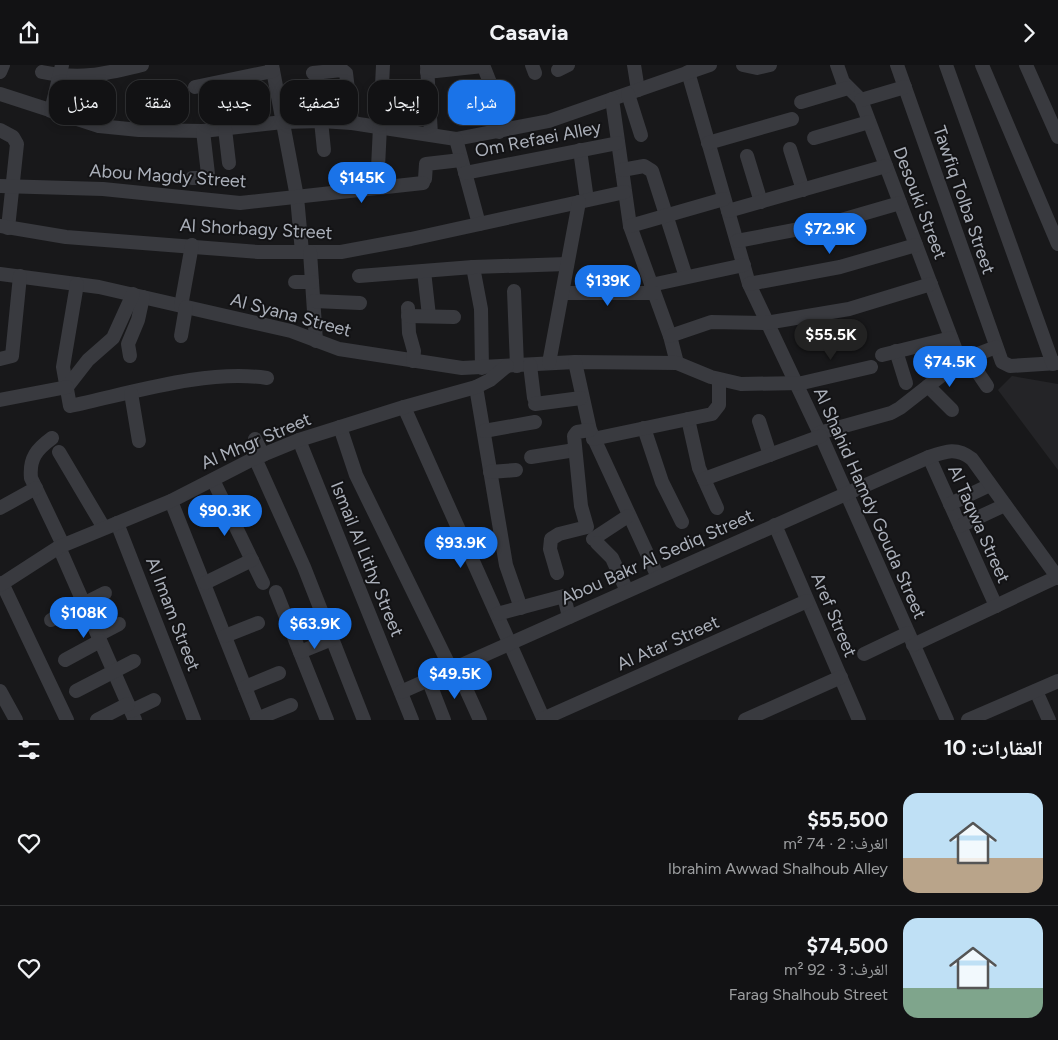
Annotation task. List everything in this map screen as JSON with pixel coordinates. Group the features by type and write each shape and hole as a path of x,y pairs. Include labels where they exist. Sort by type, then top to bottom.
{"street":[{"path":"0,72 3,65"},
{"path":"42,72 62,70 94,77 142,65"},
{"path":"377,188 383,65"},
{"path":"431,135 427,68 483,65 493,90 499,132"},
{"path":"634,65 633,92 641,135"},
{"path":"358,124 456,139 499,132 549,121 710,65"},
{"path":"743,65 757,68 770,65"},
{"name":"Desouki Street","path":"837,65 840,76 848,88 861,100 951,338 964,359 987,386"},
{"name":"Tawfiq Tolba Street","path":"897,65 1002,363 1006,365 1056,363"},
{"path":"946,65 1056,363"},
{"path":"982,65 1058,244"},
{"path":"1026,65 1058,137"},
{"path":"195,87 273,68 280,105"},
{"path":"313,73 342,70 346,73 347,80"},
{"name":"Al Shahid Hamdy Gouda Street","path":"688,72 749,284 820,434 947,720"},
{"path":"861,100 905,87"},
{"path":"801,102 848,88"},
{"path":"0,94 49,110"},
{"path":"612,99 630,225 670,336 677,363 718,380 741,384 795,383 871,367"},
{"path":"708,143 792,119"},
{"path":"96,125 138,130 204,131 280,121"},
{"path":"814,138 869,122"},
{"path":"284,125 312,282 316,341"},
{"path":"321,125 324,151"},
{"path":"225,129 229,163"},
{"path":"0,130 13,137 17,144 6,187 4,227"},
{"path":"192,178 205,178 208,174 204,131"},
{"path":"456,139 479,224"},
{"name":"Om Refaei Alley","path":"424,181 426,164 463,167 618,143"},
{"path":"790,149 802,190"},
{"path":"549,363 567,264 583,201 580,150"},
{"path":"747,156 761,202"},
{"path":"622,170 644,166 652,171 686,277"},
{"path":"630,225 666,215 726,205 761,202 886,166"},
{"name":"Abou Magdy Street","path":"6,187 103,189 240,203 424,181"},
{"name":"Al Shorbagy Street","path":"4,227 66,237 258,251 340,252 625,192"},
{"path":"737,241 831,223 900,203"},
{"path":"181,336 183,306 192,245"},
{"path":"749,284 840,267 916,245"},
{"path":"359,276 473,267 567,264"},
{"path":"562,293 653,289 686,277 744,265"},
{"path":"473,267 481,309 482,368"},
{"path":"424,271 429,316"},
{"name":"Al Syana Street","path":"0,274 77,284 138,296 291,331 339,349 462,368 575,362 677,363"},
{"path":"0,359 12,356 20,276"},
{"path":"295,282 312,282"},
{"path":"77,284 63,367 70,406 220,375 267,378"},
{"path":"670,336 712,322 766,323 849,309 931,284"},
{"path":"514,291 518,366 534,401 581,398"},
{"path":"130,356 128,344 138,320 138,296"},
{"path":"0,400 67,387 88,360 113,338 138,296"},
{"path":"314,301 360,303"},
{"path":"413,361 414,351 409,333 408,312 429,316 454,317"},
{"path":"882,355 951,338"},
{"path":"704,479 820,434 890,413 964,359 996,347"},
{"path":"896,351 906,383"},
{"path":"575,362 581,398 591,434 658,577"},
{"name":"Al Mhgr Street","path":"1,583 61,546 171,501 259,456 299,440 476,387 518,366"},
{"path":"628,591 612,558 593,536 581,506 575,434 644,428 712,414 716,410 719,400 718,380"},
{"path":"476,387 506,565 521,608"},
{"path":"928,387 952,410"},
{"path":"131,393 138,441"},
{"path":"404,407 544,720"},
{"path":"688,419 699,468 717,508"},
{"path":"759,421 770,455"},
{"path":"484,431 535,422"},
{"path":"340,427 356,475 480,720"},
{"path":"644,428 662,482 682,522"},
{"path":"52,438 38,449 32,457 30,467 31,478 132,712"},
{"path":"256,439 259,456 364,720"},
{"name":"Ismail Al Lithy Street","path":"299,440 322,502 412,720"},
{"path":"531,457 575,449"},
{"name":"Abou Bakr Al Sediq Street","path":"401,692 929,457 953,450 963,453 972,459 1057,578"},
{"path":"59,452 104,528"},
{"name":"Al Taqwa Street","path":"929,457 996,606"},
{"path":"490,472 516,470"},
{"path":"213,480 263,583"},
{"path":"950,504 990,485"},
{"path":"0,508 36,488"},
{"path":"171,501 258,719 291,705"},
{"path":"960,526 1005,505"},
{"path":"557,573 549,544 557,527 593,536 628,516"},
{"name":"Al Imam Street","path":"117,523 194,720"},
{"name":"Aref Street","path":"775,525 859,720"},
{"path":"205,583 252,560"},
{"path":"864,654 911,639 996,606 1057,578"},
{"path":"1,583 67,720"},
{"path":"276,592 327,720"},
{"path":"51,621 105,593"},
{"path":"497,614 564,596 569,617"},
{"name":"Al Atar Street","path":"544,720 808,601"},
{"path":"225,636 258,623"},
{"path":"65,660 119,624"},
{"path":"300,652 332,639"},
{"path":"76,691 134,661"},
{"path":"245,687 279,673"},
{"path":"745,720 840,677"},
{"path":"428,679 444,720"},
{"path":"968,720 1058,681"},
{"path":"0,691 4,707 16,720"},
{"path":"1036,691 1049,720"},
{"path":"97,720 132,712 154,700"}],"shaded area":[{"path":"1012,376 1058,384 1058,470 998,390"}]}
